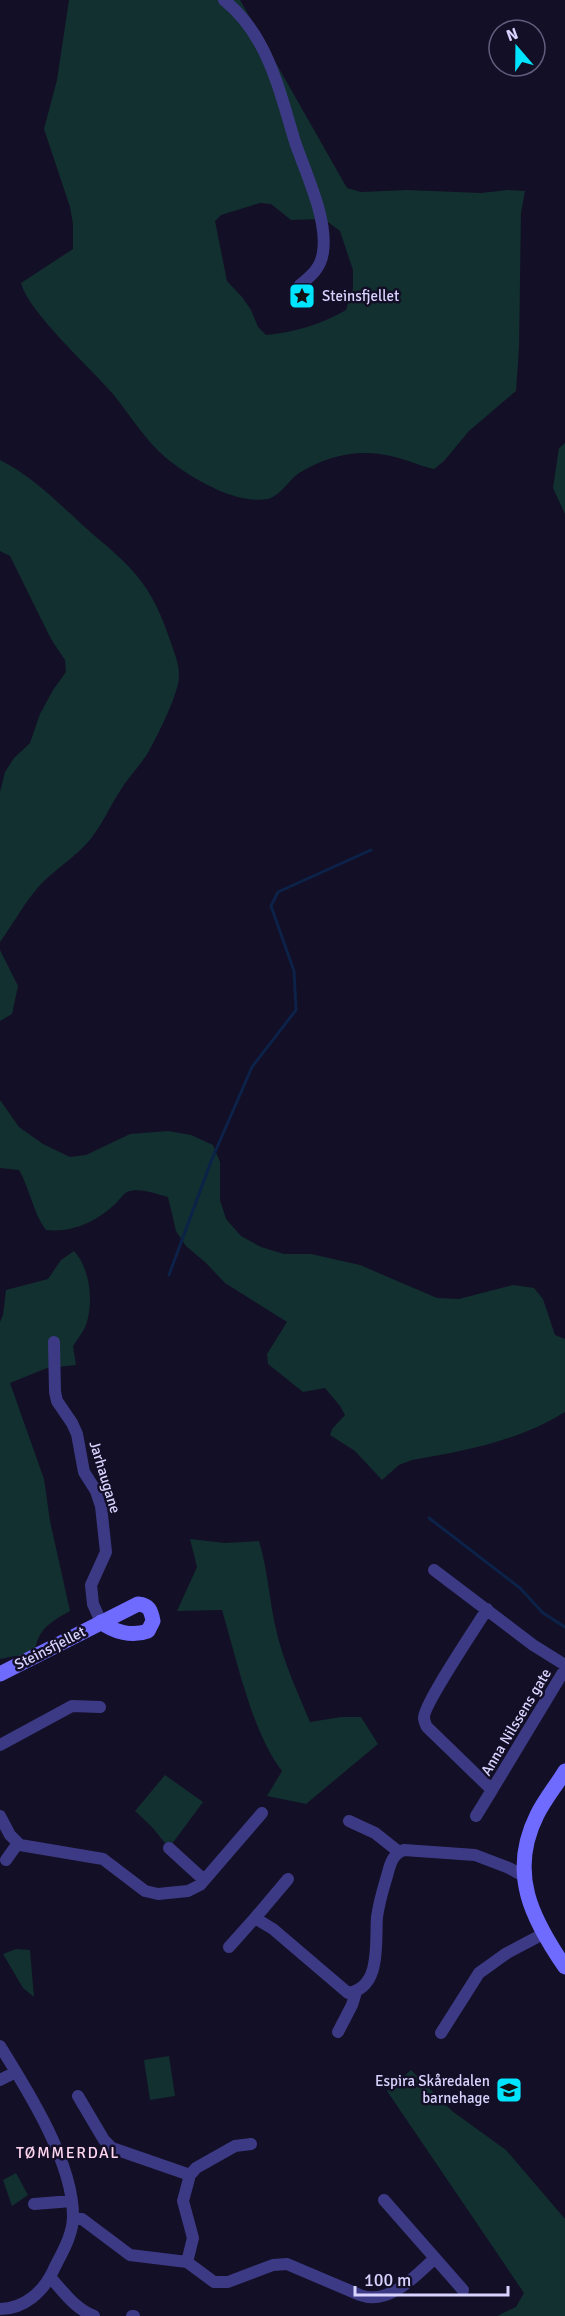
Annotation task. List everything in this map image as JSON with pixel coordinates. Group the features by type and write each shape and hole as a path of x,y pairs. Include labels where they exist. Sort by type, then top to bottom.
{"street":[{"path":"224,0 242,17 260,44 281,97 320,216 323,251 321,264 312,276 300,285"},
{"name":"Jarhaugane","path":"54,1342 57,1401 77,1434 84,1472 96,1491 101,1506 106,1552 91,1585 93,1604 101,1622"},
{"path":"434,1570 565,1667"},
{"name":"Anna Nilssens gate","path":"488,1610 448,1672 423,1719 427,1727 492,1790"},
{"name":"Steinsfjellet","path":"0,1674 101,1622"},
{"name":"Anna Nilssens gate","path":"476,1816 565,1667"},
{"path":"0,1745 72,1706 100,1707"},
{"path":"563,1778 544,1802 530,1833 524,1861 532,1911 543,1934 565,1967"},
{"path":"0,1816 10,1835 18,1843 27,1847 103,1859 145,1891 151,1893 194,1889 262,1814"},
{"path":"349,1821 375,1833 399,1852"},
{"path":"6,1860 18,1843"},
{"path":"169,1848 204,1880"},
{"path":"338,2032 356,1992 365,1984 374,1966 377,1914 391,1863 399,1852 404,1850 475,1855 525,1877"},
{"path":"229,1947 288,1879"},
{"path":"255,1918 273,1929 336,1985 348,1993 356,1992"},
{"path":"441,2032 479,1973 507,1953 543,1934"},
{"path":"0,2046 60,2157 67,2175 74,2218 69,2237 43,2287 20,2306 0,2309"},
{"path":"0,2080 15,2072"},
{"path":"78,2096 104,2140 112,2148 190,2175"},
{"path":"186,2262 193,2238 183,2201 190,2175 196,2168 234,2146 252,2144"},
{"path":"384,2200 463,2290"},
{"path":"34,2204 72,2201"},
{"path":"74,2218 82,2219 130,2255 186,2262 207,2278 219,2283 228,2282 273,2265 287,2264 368,2298 386,2295 398,2289 435,2258"},
{"path":"50,2277 87,2315"}],"green space":[{"path":"69,0 240,0 347,188 361,192 525,191 521,213 516,391 469,431 444,461 434,469 382,454 345,455 322,462 299,473 268,499 255,500 227,494 187,473 151,443 113,394 61,340 26,295 21,283 73,249 70,207 44,129 57,80","holes":["260,203 271,204 291,220 324,219 340,231 353,270 353,288 346,310 307,327 266,335 258,327 251,310 242,297 227,281 215,221 221,215"]},
{"path":"565,443 565,514 553,488 559,448"},
{"path":"0,460 41,487 115,553 136,575 158,609 176,658 179,675 172,702 153,744 123,786 98,829 84,847 36,890 0,942 0,792 5,772 14,758 30,743 40,714 66,672 65,660 51,639 10,556 0,551"},
{"path":"0,950 18,986 12,1014 0,1021"},
{"path":"0,1100 19,1127 43,1144 70,1157 86,1155 130,1134 168,1131 191,1135 213,1145 220,1162 220,1200 226,1219 241,1236 261,1247 284,1254 311,1254 360,1265 437,1298 459,1299 513,1285 534,1288 543,1299 555,1335 565,1339 565,1412 529,1430 491,1444 412,1460 399,1465 382,1480 355,1451 330,1435 332,1429 345,1415 325,1388 303,1392 268,1364 267,1354 287,1322 225,1283 186,1246 176,1231 168,1197 137,1190 132,1191 125,1193 107,1211 83,1225 65,1230 46,1230 19,1170 0,1168"},
{"path":"74,1251 84,1266 90,1296 86,1325 73,1346 76,1365 47,1368 10,1383 44,1479 50,1521 70,1611 49,1624 40,1635 35,1650 35,1660 15,1656 0,1659 0,1322 6,1290 48,1279 61,1260"},
{"path":"190,1539 225,1543 259,1541 279,1641 310,1722 341,1717 361,1717 378,1744 306,1804 267,1796 282,1771 271,1754 253,1715 222,1610 177,1611 197,1567"},
{"path":"165,1775 203,1802 169,1848 135,1811"},
{"path":"16,1949 30,1950 34,1997 23,1988 3,1954"},
{"path":"169,2056 175,2096 150,2100 144,2060"},
{"path":"411,2070 452,2111 506,2150 565,2219 565,2316 497,2316 516,2307 524,2293 387,2091"},
{"path":"16,2173 28,2195 12,2206 3,2180"}],"waterway":[{"path":"169,1275 212,1159 252,1067 296,1010 294,971 271,906 278,892 371,850"},
{"path":"429,1518 520,1588 543,1613 565,1627"}],"place":[{"name":"Steinsfjellet","path":"302,296"},
{"name":"Espira Skåredalen barnehage","path":"509,2090"}],"district":[{"name":"TØMMERDAL","path":"68,2153"}]}
